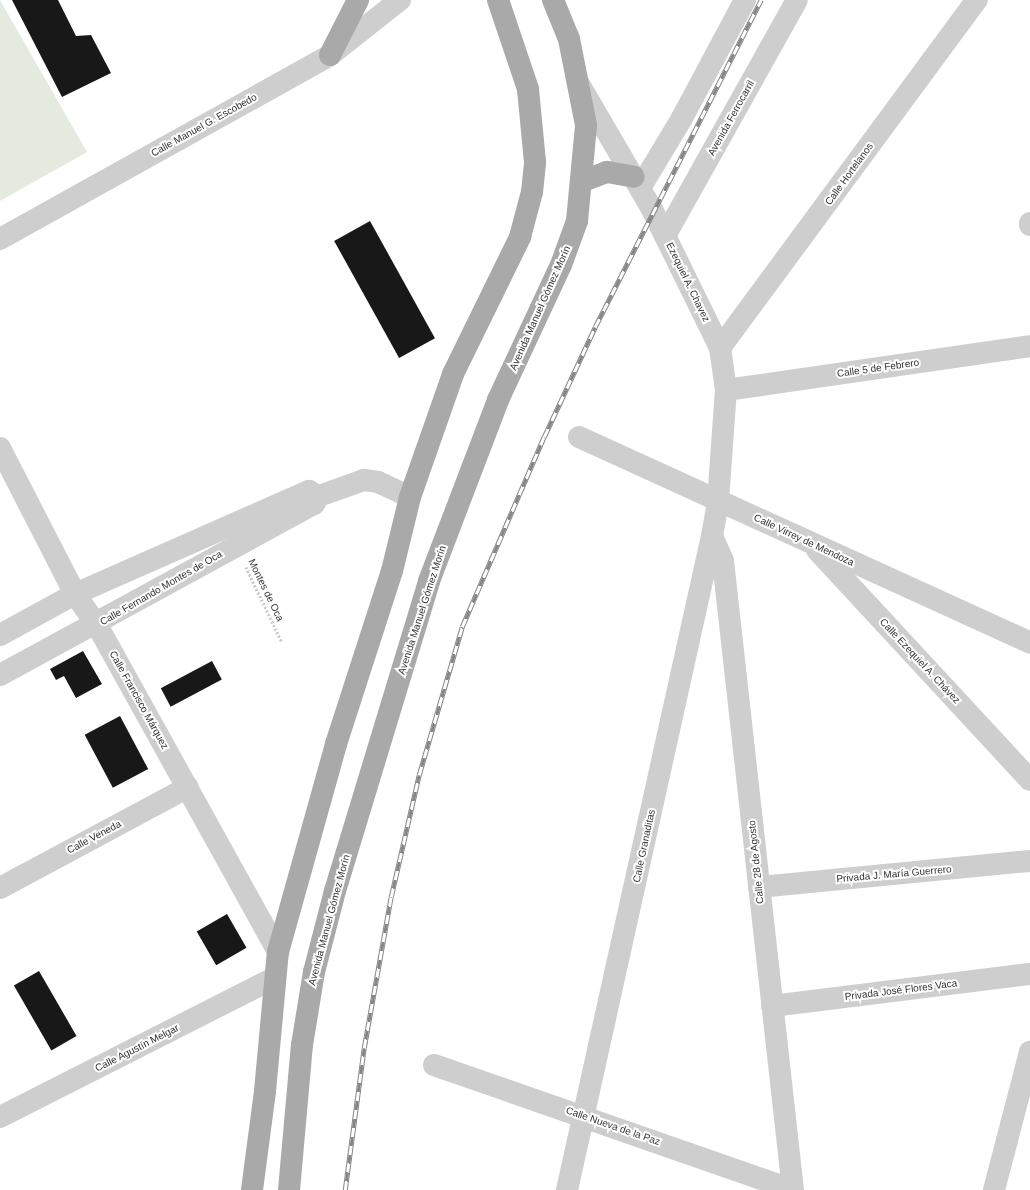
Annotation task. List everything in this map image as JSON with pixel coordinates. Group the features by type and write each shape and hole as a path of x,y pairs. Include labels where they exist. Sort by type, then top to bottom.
{"main road":[{"path":"330,55 358,0"},
{"path":"252,1190 265,1091 274,978 278,952 336,744 392,571 410,497 453,374 520,237 532,192 535,162 528,89 498,0"},
{"name":"Avenida Manuel Gómez Morín","path":"289,1190 302,1045 314,972 335,891 429,581 498,400 561,265 577,221 582,181 586,125 579,83 569,39 553,0"},
{"path":"582,181 607,172 637,183"}],"street":[{"name":"Calle Manuel G. Escobedo","path":"0,239 330,55 400,0"},
{"path":"637,183 682,118 745,0"},
{"name":"Avenida Ferrocarril","path":"665,236 797,0"},
{"name":"Calle Hortelanos","path":"720,348 977,0"},
{"name":"Ezequiel A. Chavez","path":"579,83 637,183 720,348 726,390 718,501"},
{"name":"Calle 5 de Febrero","path":"726,390 1030,346"},
{"name":"Calle Virrey de Mendoza","path":"579,437 1030,643"},
{"name":"Calle Francisco Márquez","path":"1,453 76,594 97,624 278,952"},
{"name":"Calle Fernando Montes de Oca","path":"0,675 97,624 236,545 314,504 319,496 364,480 378,482 410,497"},
{"name":"Calle Fernando Montes de Oca","path":"0,635 76,594 309,491 319,496"},
{"name":"Calle Granaditas","path":"567,1190 585,1116 712,536 718,501"},
{"name":"Calle 28 de Agosto","path":"712,536 723,561 792,1190"},
{"name":"Calle Ezequiel A. Chávez","path":"811,543 1030,780"},
{"name":"Calle Veneda","path":"0,888 188,787"},
{"name":"Privada J. María Guerrero","path":"759,887 1030,861"},
{"name":"Privada José Flores Vaca","path":"772,1006 1030,974"},
{"name":"Calle Agustín Melgar","path":"0,1117 274,978"},
{"path":"994,1190 1030,1052"},
{"name":"Calle Nueva de la Paz","path":"434,1065 585,1116 792,1190"}],"path":[{"name":"Montes de Oca","path":"236,545 282,642"}],"shaded area":[{"path":"0,0 87,152 0,201"}],"building":[{"path":"12,0 58,0 76,36 91,35 111,73 62,97"},
{"path":"370,221 435,338 399,358 334,241"},
{"path":"83,651 102,684 76,698 64,676 56,680 50,669"},
{"path":"212,661 222,680 171,707 161,688"},
{"path":"120,716 148,769 113,788 85,735"},
{"path":"227,914 246,948 216,965 197,932"},
{"path":"39,971 76,1036 51,1050 14,985"}],"railway":[{"path":"345,1190 364,1048 391,897 419,775 462,627 544,437 595,327 761,0"}]}
